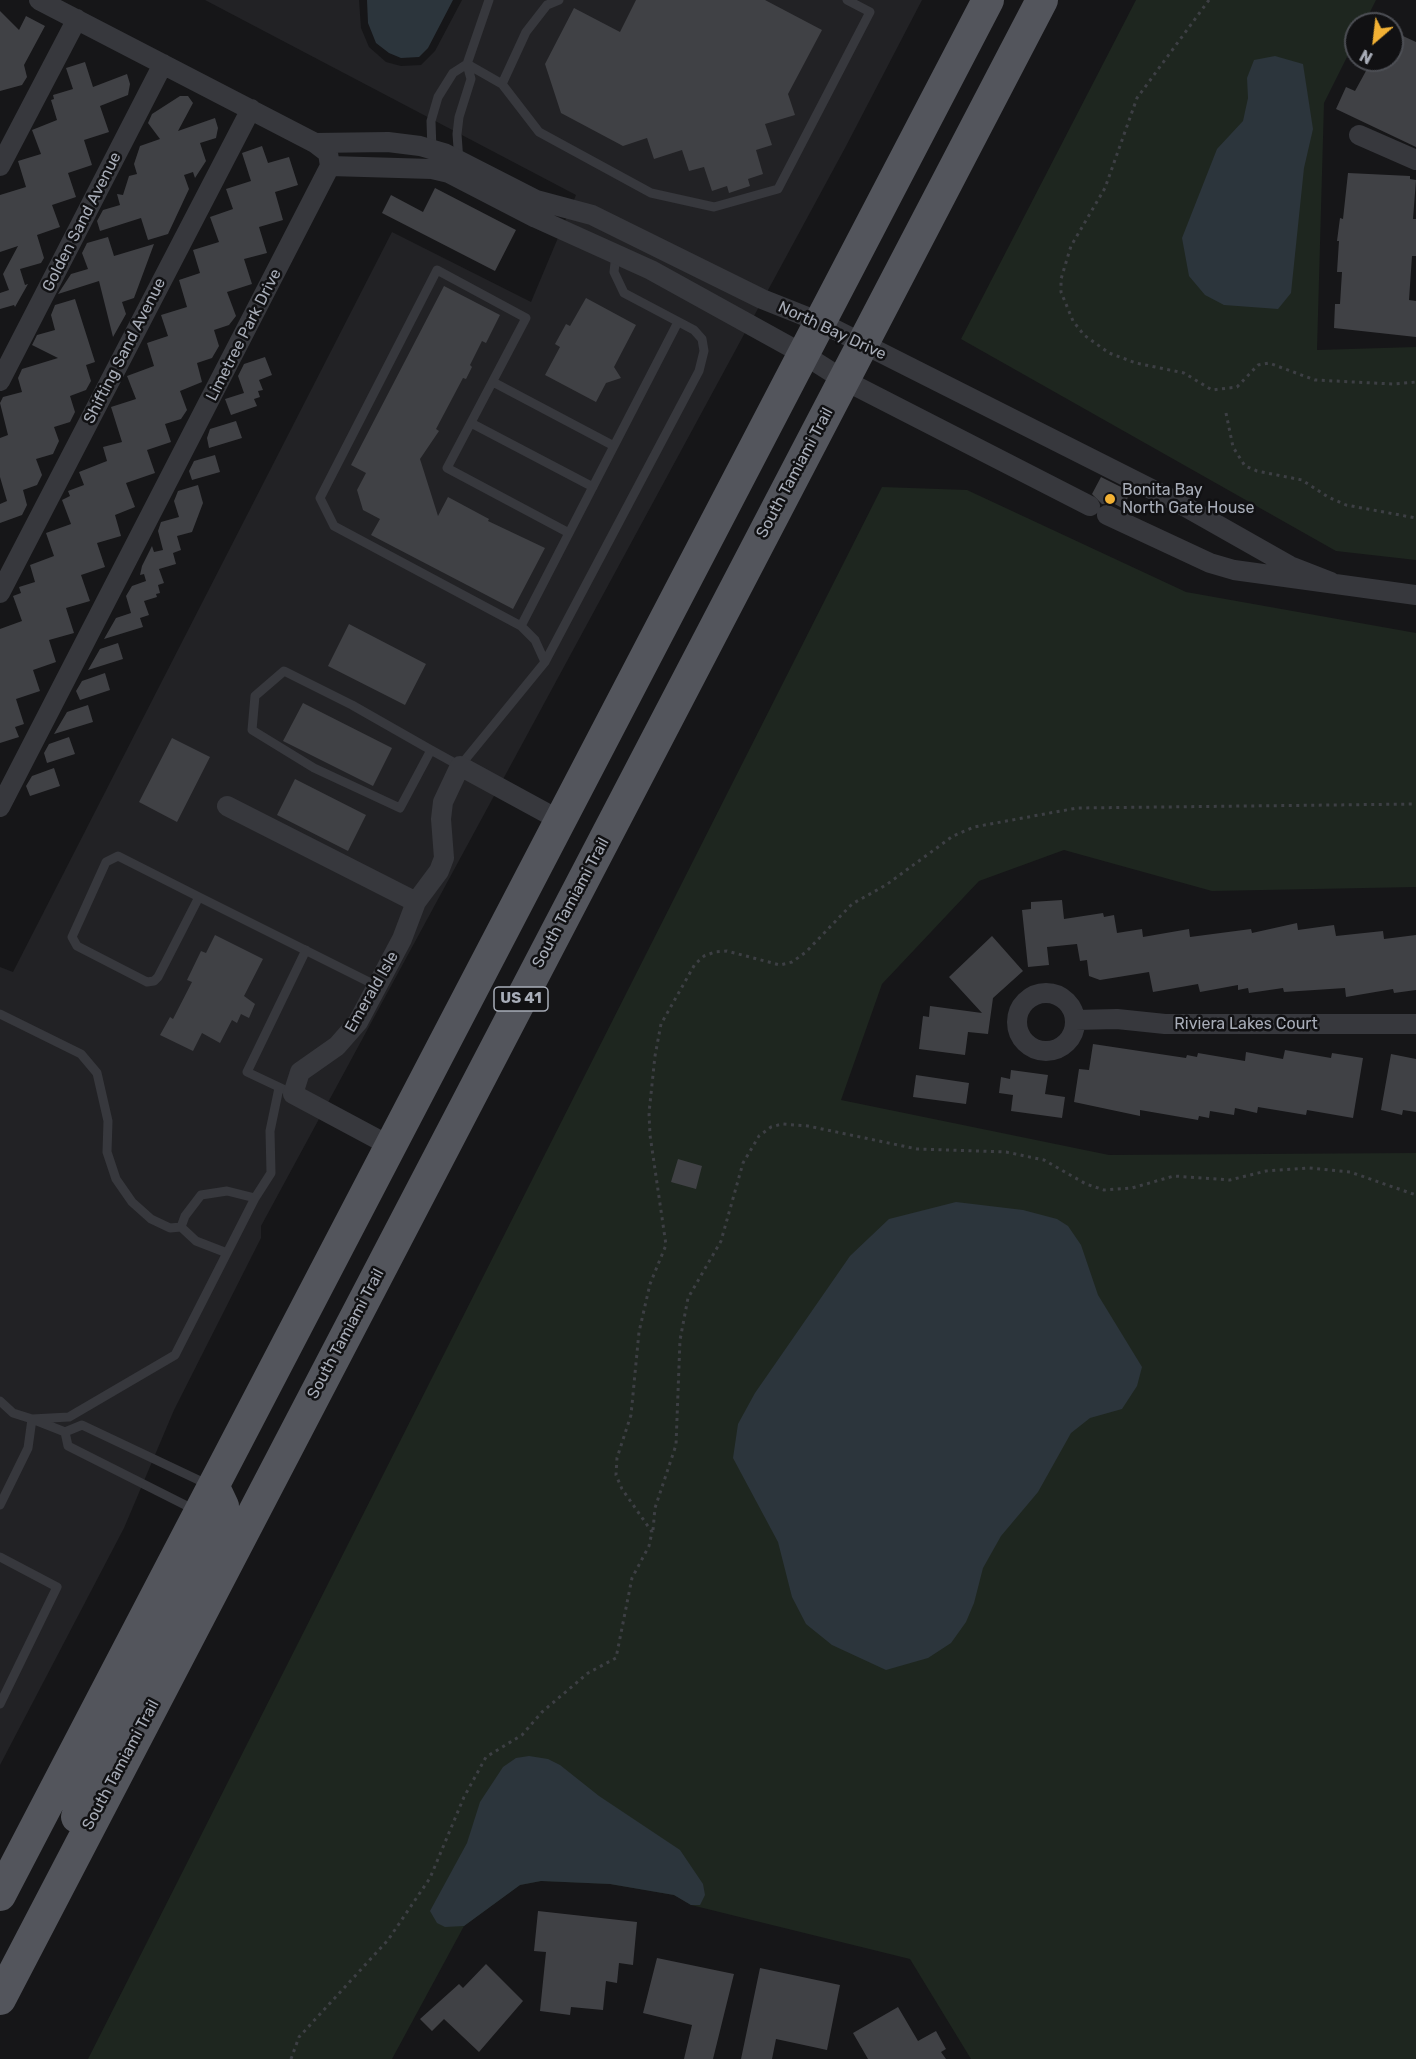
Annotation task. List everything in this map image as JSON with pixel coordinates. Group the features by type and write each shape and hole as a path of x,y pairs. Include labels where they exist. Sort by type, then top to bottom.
{"main road":[{"name":"US 41","path":"0,1895 208,1500 988,0"},
{"name":"South Tamiami Trail","path":"0,1999 1042,0"},
{"path":"42,1917 94,1768 223,1518 223,1506 208,1500"}],"street":[{"path":"39,0 315,143 328,153 330,166"},
{"path":"0,166 77,19"},
{"name":"Golden Sand Avenue","path":"0,381 163,64"},
{"name":"Shifting Sand Avenue","path":"0,593 251,109"},
{"path":"1359,135 1416,160"},
{"path":"393,168 395,142"},
{"name":"North Bay Drive","path":"315,143 395,142 536,200 592,216 762,299 820,322 1166,497 1290,566 1332,582"},
{"name":"North Bay Drive","path":"330,166 393,168 432,159"},
{"name":"Limetree Park Drive","path":"0,807 330,166"},
{"name":"North Bay Drive","path":"459,170 536,218 616,254 803,354 844,380 1099,510 1210,563 1258,575 1332,582 1416,594"},
{"path":"460,766 561,821"},
{"name":"Emerald Isle","path":"286,1091 300,1072 348,1036 377,986 402,939 416,902 441,864 443,802 460,766"},
{"path":"227,806 416,902"},
{"name":"Riviera Lakes Court","path":"1075,1020 1117,1019 1165,1024 1416,1024"},
{"path":"286,1091 392,1147"}],"lane":[{"path":"459,170 457,134 459,117 471,79 467,64 489,0"},
{"path":"502,84 531,25 548,5 559,0"},
{"path":"467,64 502,84 539,132 651,193 714,207 778,189 870,12 847,0"},
{"path":"432,159 431,121 438,98 453,73 467,64"},
{"path":"431,750 400,808 314,768 252,730 255,696 284,671 431,750 460,766 545,662 699,371 704,351 702,339 694,330 624,293 614,272 616,254"},
{"path":"545,662 535,640 521,626 334,526 320,498 437,270 526,318 447,468 569,533"},
{"path":"521,626 678,322"},
{"path":"493,382 614,446"},
{"path":"471,423 593,487"},
{"path":"199,897 154,981 147,982 77,946 72,937 106,862 118,856 377,986"},
{"path":"32,1419 69,1417 175,1355 255,1198 271,1173 270,1131 286,1091 247,1072 306,950"},
{"path":"0,1014 81,1054 97,1073 108,1121 107,1152 116,1179 132,1202 151,1219 170,1228 181,1227 196,1241 227,1253"},
{"path":"181,1227 185,1216 201,1195 227,1191 255,1198"},
{"path":"0,1401 13,1413 65,1432 82,1425 208,1500"},
{"path":"0,1505 28,1448 32,1419"},
{"path":"65,1432 68,1446 208,1500"},
{"path":"0,1557 57,1587 0,1704"}],"path":[{"path":"1209,0 1137,98 1105,188 1071,246 1061,279 1061,292 1073,321 1084,335 1110,353 1136,363 1184,373 1212,390 1237,387 1258,365 1269,363 1315,380 1393,384 1416,382"},
{"path":"1226,413 1233,447 1245,466 1302,480 1328,497 1346,505 1416,518"},
{"path":"652,1532 622,1490 616,1475 617,1458 631,1416 639,1332 650,1284 666,1245 649,1113 658,1037 672,1002 686,977 700,960 715,952 727,951 767,964 780,966 792,962 806,952 852,904 886,885 953,836 974,827 1077,807 1416,804"},
{"path":"291,2059 299,2037 388,1940 430,1878 464,1797 486,1757 522,1735 542,1712 588,1673 616,1658 632,1578 649,1546 655,1508 676,1444 680,1340 688,1298 725,1232 743,1163 759,1136 771,1127 782,1124 808,1126 917,1149 1005,1152 1044,1160 1086,1184 1104,1190 1132,1188 1174,1176 1230,1180 1266,1171 1309,1168 1350,1172 1416,1195"}],"shaded area":[{"path":"205,0 359,0 361,28 369,47 386,62 401,66 421,65 435,51 462,0 922,0 845,148 261,1226 261,1238 174,1410 124,1528 0,1765 0,967 13,972 392,232 531,302 576,195"},
{"path":"367,0 453,0 428,48 419,57 401,58 389,53 376,43 368,23"},
{"path":"1136,0 1376,0 1370,12 1344,12 1344,63 1324,103 1317,350 1416,347 1416,560 1336,551 961,339"},
{"path":"1275,56 1303,64 1313,129 1304,168 1291,293 1278,309 1224,305 1205,295 1189,276 1182,238 1217,149 1243,121 1248,98 1247,78 1254,60"},
{"path":"882,487 967,490 1186,592 1416,633 1416,887 1212,891 1064,850 979,881 882,984 841,1100 1109,1155 1416,1153 1416,2059 971,2059 910,1959 691,1905 674,1895 610,1884 541,1881 520,1885 464,1926 392,2059 88,2059"},
{"path":"956,1202 1023,1210 1057,1219 1068,1226 1081,1245 1098,1295 1142,1367 1137,1386 1122,1409 1090,1418 1071,1433 1038,1492 1001,1536 983,1568 974,1603 966,1622 951,1643 928,1658 886,1670 832,1645 806,1624 792,1597 778,1542 733,1458 738,1424 755,1393 850,1256 889,1219"},
{"path":"529,1756 548,1759 560,1765 599,1796 680,1850 703,1884 705,1895 700,1905 691,1905 674,1895 610,1884 541,1881 520,1885 464,1926 445,1927 437,1923 430,1911 467,1843 480,1802 503,1767 516,1758"}],"building":[{"path":"636,0 765,0 822,30 788,94 795,115 765,124 772,145 756,150 763,174 748,179 750,186 729,193 727,186 712,191 704,167 689,171 682,150 654,159 647,138 623,146 561,113 545,64 574,8 620,32"},
{"path":"0,11 19,30 26,16 45,26 24,65 27,77 22,85 0,91"},
{"path":"1404,36 1416,42 1416,147 1336,109 1346,87 1355,91 1365,72 1404,72"},
{"path":"85,62 93,87 127,74 130,84 128,95 100,106 109,132 84,140 92,165 68,173 76,197 52,205 60,227 37,235 44,258 41,263 20,269 25,285 28,284 15,307 14,305 0,309 0,293 9,290 3,274 18,246 0,252 0,195 26,187 18,161 41,154 32,130 57,120 51,100 54,99 53,95 73,89 66,68"},
{"path":"180,96 188,96 193,103 178,131 215,118 218,128 216,138 200,143 206,161 195,178 193,172 184,175 189,189 168,234 148,240 141,218 100,231 97,221 103,210 120,205 117,194 123,195 129,176 137,174 134,164 140,146 160,139 148,123 152,114"},
{"path":"262,146 268,163 289,157 298,185 275,192 283,220 259,227 267,253 244,259 252,284 227,292 236,316 229,325 214,330 219,346 212,358 197,363 202,382 180,391 187,410 181,419 165,424 171,442 147,450 155,473 126,483 135,507 115,515 121,536 97,543 105,567 81,575 90,601 66,608 74,633 49,640 56,662 33,670 40,691 16,699 24,724 15,727 19,737 0,743 0,629 22,621 13,596 21,593 19,587 35,582 30,565 54,556 46,533 71,524 62,500 70,496 68,491 84,485 79,472 107,461 103,447 122,442 111,407 136,399 127,376 154,366 147,343 168,336 161,315 187,307 179,280 200,273 193,250 219,242 210,217 233,209 226,189 251,181 242,153"},
{"path":"1348,173 1410,176 1410,179 1416,180 1413,219 1416,219 1416,256 1412,256 1409,300 1416,301 1416,337 1334,328 1335,304 1340,304 1342,272 1337,272 1339,241 1337,241 1340,218 1343,219"},
{"path":"435,188 516,230 495,271 382,213 391,195 423,212"},
{"path":"108,237 114,256 154,244 134,298 122,302 126,314 113,337 99,281 58,294 71,274 88,269 82,253 87,243"},
{"path":"444,286 500,315 486,343 482,341 466,379 463,378 436,429 439,431 420,459 438,516 448,497 489,519 488,521 545,548 513,609 371,535 380,519 363,510 357,490 366,473 351,465"},
{"path":"586,298 636,325 614,367 621,378 606,383 596,402 545,375 560,347 555,344 566,324 570,326"},
{"path":"75,299 95,362 86,365 91,381 86,390 70,396 75,412 70,422 54,427 59,441 53,454 36,459 42,475 37,485 23,490 27,505 22,515 0,523 0,504 7,501 0,477 0,438 8,435 0,403 3,397 22,392 18,378 22,369 58,358 32,345 37,335 55,330 51,315 55,305"},
{"path":"265,357 272,375 259,380 263,390 258,391 260,397 254,399 257,406 231,415 225,399 244,393 238,376 244,364"},
{"path":"236,421 242,438 209,448 207,438 210,429"},
{"path":"215,455 220,472 192,480 189,471 194,461"},
{"name":"Bonita Bay North Gate House","path":"1101,477 1131,492 1122,508 1113,503 1102,504 1092,494"},
{"path":"198,485 203,503 192,532 177,536 181,550 173,553 176,564 159,569 164,583 158,585 160,593 156,594 157,597 144,601 149,615 140,618 143,627 104,639 116,618 131,613 126,596 132,586 146,581 144,574 140,575 152,546 154,552 163,550 158,531 161,522 179,517 174,501 178,491"},
{"path":"349,624 426,664 405,705 328,666"},
{"path":"118,643 123,659 88,670 100,649"},
{"path":"105,673 110,690 80,700 76,691 82,681"},
{"path":"303,703 392,748 373,786 283,741"},
{"path":"88,705 93,722 54,734 67,712"},
{"path":"69,737 75,754 47,763 44,753 49,744"},
{"path":"172,738 210,757 177,822 139,802"},
{"path":"54,768 60,786 30,796 26,786 32,776"},
{"path":"295,779 366,815 348,851 277,815"},
{"path":"1062,900 1064,919 1103,913 1104,917 1114,915 1117,933 1142,929 1143,937 1189,929 1190,937 1251,929 1252,933 1297,923 1298,930 1334,925 1336,936 1383,931 1384,939 1416,935 1416,990 1394,993 1393,989 1346,997 1345,988 1284,992 1283,988 1249,993 1248,988 1238,990 1238,985 1200,992 1198,984 1153,992 1149,972 1100,980 1089,976 1087,960 1080,961 1077,944 1047,947 1049,965 1028,967 1022,910 1031,909 1031,902"},
{"path":"215,935 263,959 244,996 255,1004 249,1018 241,1014 237,1023 232,1020 220,1043 202,1033 193,1051 160,1035 170,1017 173,1019 192,982 187,980 201,951 206,953"},
{"path":"992,936 1023,971 993,998 988,1034 968,1032 965,1055 919,1049 923,1016 929,1017 930,1006 982,1013 949,977"},
{"path":"1093,1044 1186,1058 1187,1055 1197,1057 1198,1053 1245,1061 1246,1052 1283,1059 1285,1050 1331,1058 1332,1053 1363,1058 1353,1118 1307,1110 1306,1115 1258,1107 1257,1113 1235,1108 1234,1115 1210,1111 1209,1118 1199,1116 1198,1120 1140,1110 1140,1116 1074,1102 1079,1069 1089,1070"},
{"path":"1391,1054 1416,1059 1416,1112 1403,1110 1402,1115 1381,1110"},
{"path":"1011,1070 1048,1075 1045,1094 1065,1097 1062,1118 1011,1111 1013,1095 999,1093 1001,1077 1010,1079"},
{"path":"916,1075 969,1083 966,1104 913,1097"},
{"path":"678,1159 702,1166 696,1189 671,1182"},
{"path":"538,1911 637,1922 633,1965 619,1963 617,1983 606,1981 603,2010 571,2007 570,2015 540,2011 546,1952 534,1951"},
{"path":"657,1958 734,1974 713,2059 684,2059 692,2025 643,2013"},
{"path":"486,1964 523,2001 479,2052 444,2019 432,2031 420,2019 459,1984 463,1988"},
{"path":"760,1968 840,1985 827,2050 776,2039 772,2059 741,2059"},
{"path":"898,2007 918,2041 936,2031 946,2049 941,2052 946,2059 868,2059 853,2033"}],"place":[{"name":"Bonita Bay North Gate House","path":"1110,499"}]}
